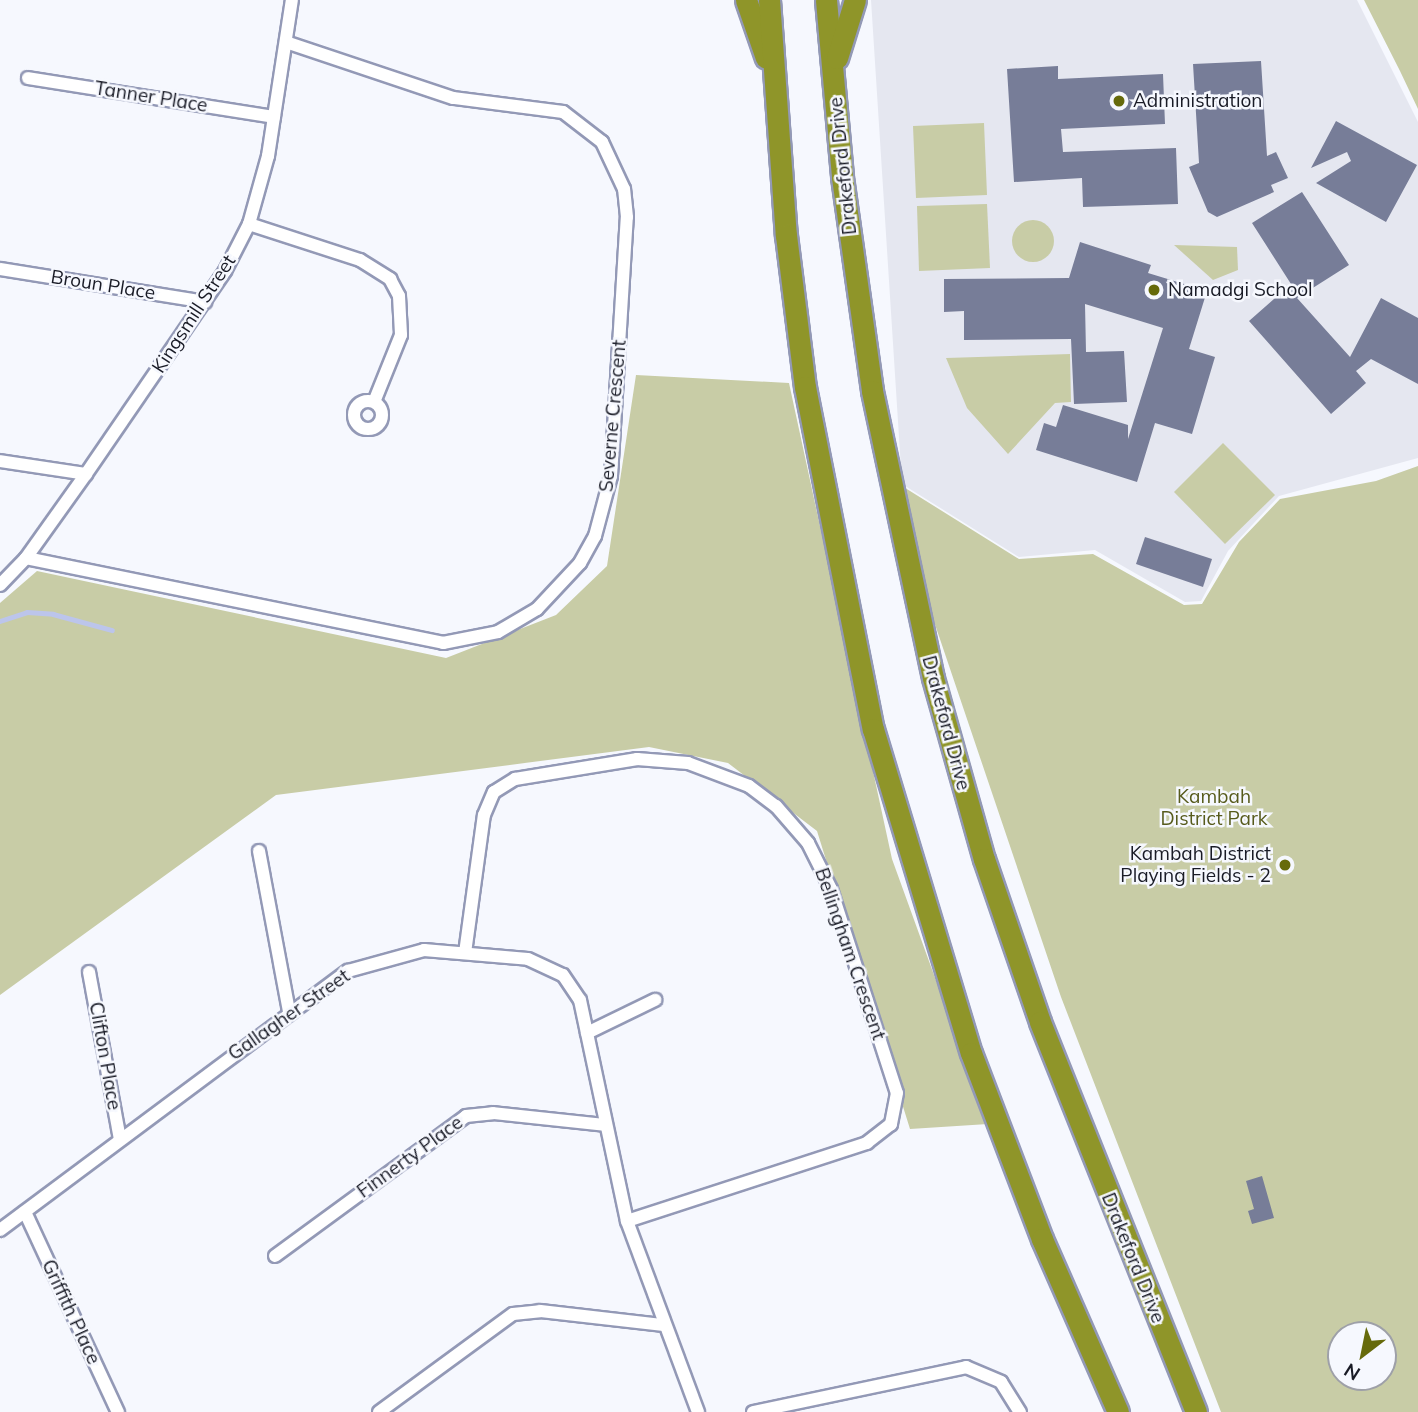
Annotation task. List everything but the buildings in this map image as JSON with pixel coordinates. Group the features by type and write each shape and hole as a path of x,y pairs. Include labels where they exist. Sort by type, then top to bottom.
{"highway":[{"path":"746,0 773,76"},
{"path":"769,0 773,76 805,387 873,729 971,1053 1042,1239 1118,1412"},
{"name":"Drakeford Drive","path":"826,0 872,391 933,678 984,859 1040,1022 1196,1412"},
{"path":"833,71 855,0"}],"street":[{"name":"Kingsmill Street","path":"0,584 26,558 205,302 249,224 274,117 292,0"},
{"name":"Severne Crescent","path":"26,558 443,643 498,632 524,618 560,588 595,536 611,476 627,217 615,164 602,142 563,112 453,98 286,42"},
{"name":"Tanner Place","path":"28,78 274,117"},
{"path":"249,224 360,260 390,279 399,296 401,335 374,402"},
{"name":"Broun Place","path":"0,269 205,302"},
{"path":"0,460 86,474"},
{"name":"Bellingham Crescent","path":"465,953 484,815 494,792 515,779 637,759 688,763 749,786 776,806 808,843 831,889 897,1093 891,1124 867,1143 627,1221"},
{"path":"259,851 289,1012"},
{"name":"Gallagher Street","path":"0,1230 289,1012 348,971 378,959 424,950 528,960 563,975 580,1000 627,1221 662,1325 698,1412"},
{"name":"Clifton Place","path":"89,972 120,1139"},
{"path":"587,1033 655,1000"},
{"name":"Finnerty Place","path":"275,1256 466,1116 493,1113 605,1125"},
{"name":"Griffith Place","path":"24,1212 118,1412"},
{"path":"379,1412 513,1314 540,1311 662,1325"},
{"path":"753,1412 967,1367 1001,1382 1020,1412"}],"shaded area":[{"name":"Namadgi School","path":"871,0 1357,0 1418,122 1418,458 1279,496 1228,551 1201,601 1185,602 1095,550 1019,557 902,484"}],"green space":[{"path":"1364,0 1418,0 1418,109 1400,71"},
{"path":"984,123 987,195 916,198 913,126"},
{"path":"987,204 990,268 919,271 917,206"},
{"path":"1033,220 1048,226 1054,241 1048,256 1033,262 1018,256 1012,241 1018,226"},
{"path":"1174,245 1237,247 1238,270 1213,280"},
{"path":"1070,354 1071,402 1055,403 1008,454 967,408 946,358"},
{"path":"636,375 789,383 892,859 988,1124 910,1129 817,831 728,763 649,747 276,795 0,995 0,603 37,571 446,658 556,615 607,566"},
{"path":"1223,443 1275,495 1225,544 1174,492"},
{"name":"Kambah District Park","path":"1418,466 1418,1412 1221,1412 1061,997 921,583 902,486 1019,559 1093,554 1184,605 1202,604 1239,542 1280,499 1376,481"}],"waterway":[{"path":"0,621 27,612 53,614 112,630"}],"place":[{"name":"Administration","path":"1119,101"},
{"name":"Namadgi School","path":"1154,290"},
{"name":"Kambah District Playing Fields - 2","path":"1285,865"}]}
